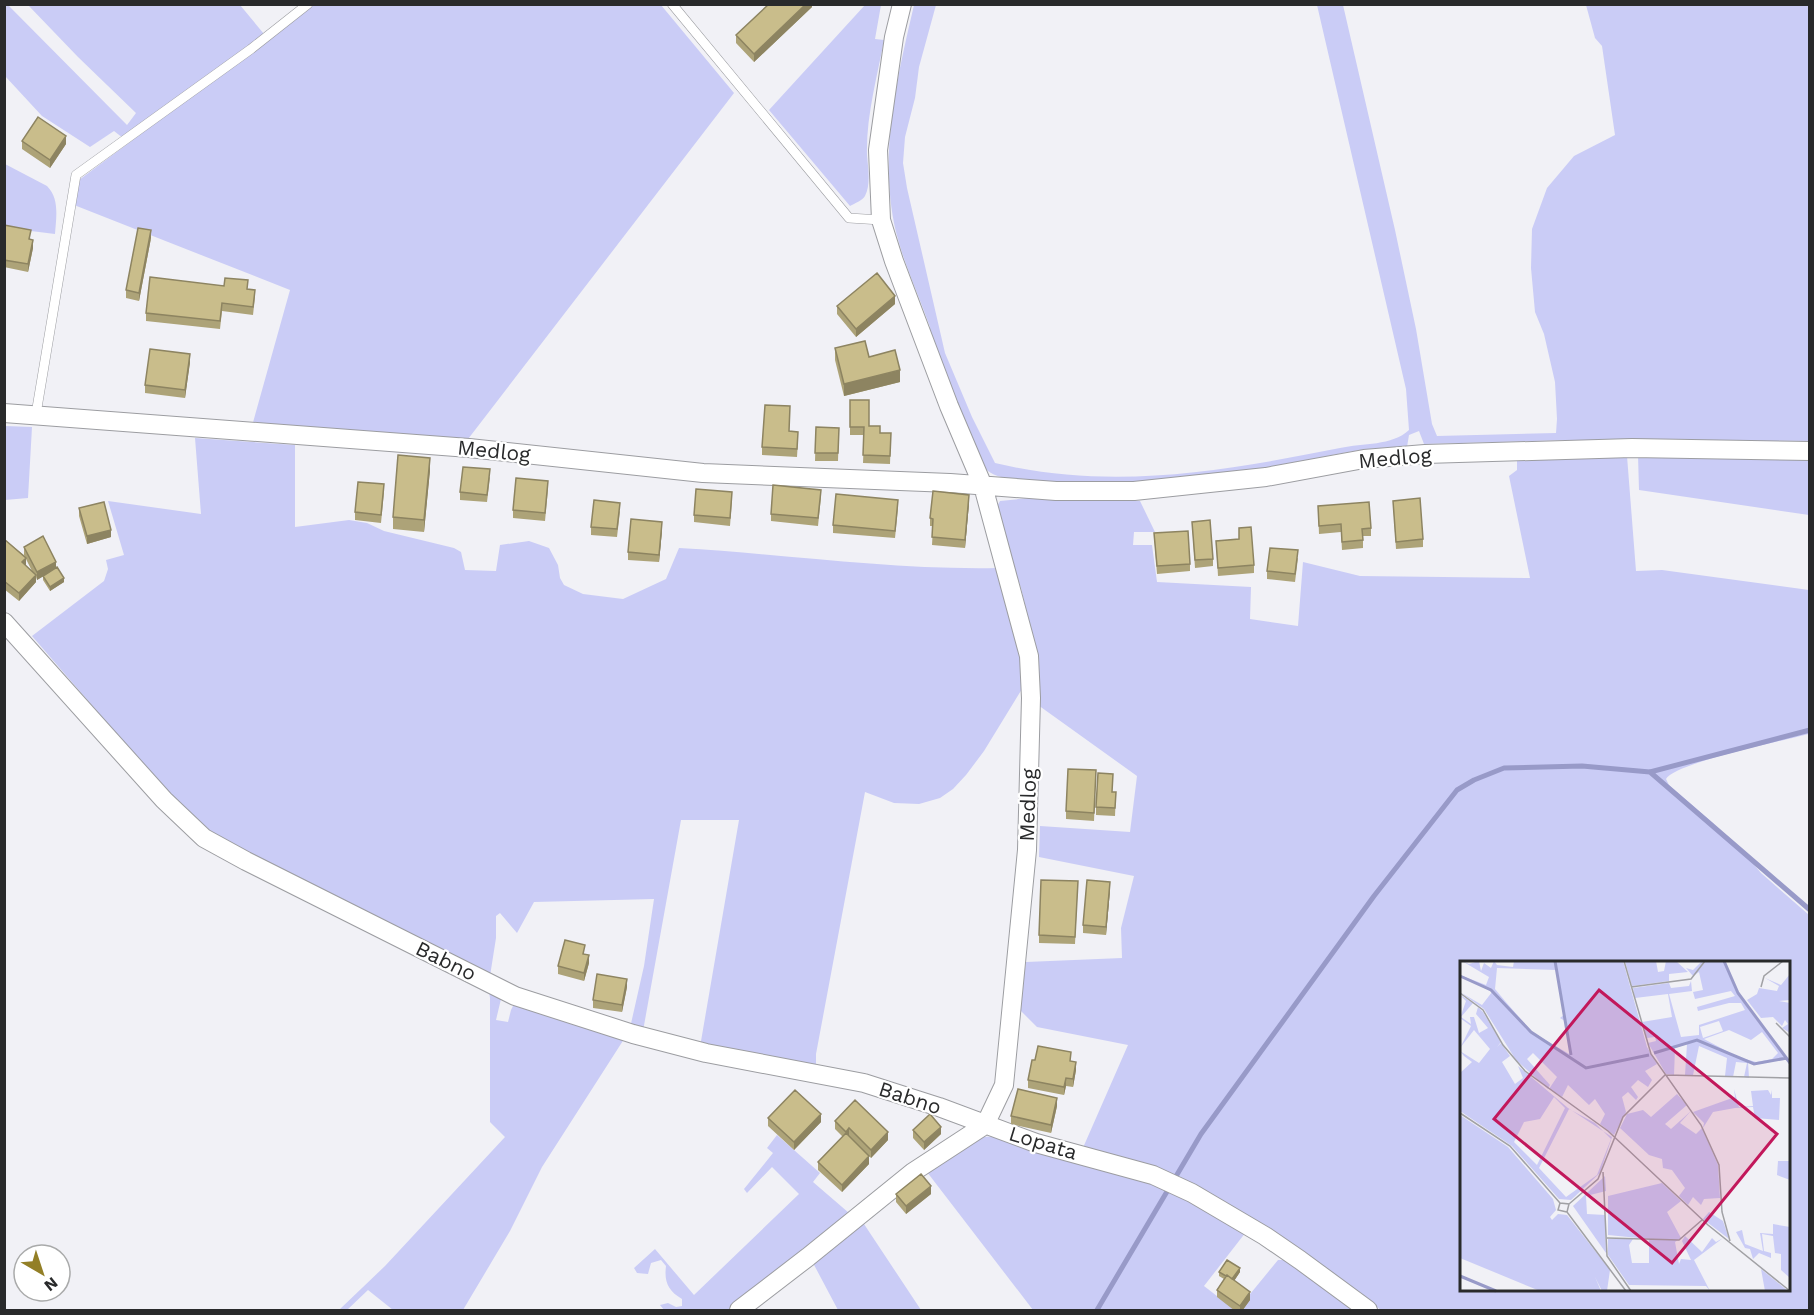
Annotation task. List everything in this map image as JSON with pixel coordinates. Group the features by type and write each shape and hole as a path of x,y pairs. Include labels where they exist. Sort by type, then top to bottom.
{"street":[{"path":"902,4 894,37 878,150 881,220 944,395 982,486"},
{"name":"Medlog","path":"4,413 469,448 703,473 950,483 1056,491 1134,491 1266,477 1364,459 1425,454 1632,448 1809,451"},
{"name":"Medlog","path":"982,486 1029,656 1031,698 1027,850 1004,1085 986,1125"},
{"name":"Babno","path":"4,622 164,800 204,838 246,861 515,996 633,1034 706,1053 864,1083 986,1125"},
{"name":"Lopata","path":"739,1311 913,1172 986,1125 1036,1143 1153,1175 1173,1184 1265,1236 1368,1311"}],"lane":[{"path":"36,414 76,174 242,56 308,4"},
{"path":"672,4 849,218 881,220"}],"shaded area":[{"path":"5,5 8,5 127,125 136,113 28,5 240,5 264,34 123,138 114,131 90,147 42,116 5,76"},
{"path":"314,5 661,5 734,93 465,443 252,426 290,290 69,203 75,183"},
{"path":"865,5 881,5 875,39 884,40 868,126 867,192 864,198 850,206 769,110"},
{"path":"914,5 936,5 919,67 915,98 905,137 903,163 945,353 972,417 995,463 1082,476 1125,477 1168,475 1254,464 1377,443 1394,439 1409,430 1406,389 1317,5 1343,5 1395,230 1416,329 1432,424 1437,436 1556,433 1555,382 1544,334 1535,312 1531,268 1532,229 1547,188 1574,156 1615,135 1602,46 1595,38 1586,5 1809,5 1809,441 1569,440 1424,444 1419,431 1409,435 1407,447 1365,450 1220,475 1107,483 1030,482 1002,477 986,469 962,417 930,335 930,327 896,232 891,203 889,146 896,89"},
{"path":"5,164 47,186 51,191 56,203 55,234 7,228 5,223"},
{"path":"5,426 32,427 28,498 5,500"},
{"path":"195,438 295,445 295,527 349,520 367,523 384,531 454,548 461,552 465,570 496,571 500,545 529,541 549,548 558,565 560,578 564,585 583,594 623,599 666,579 679,548 918,567 997,568 1022,648 1022,689 984,751 966,775 953,789 940,798 919,804 894,803 865,792 816,1054 816,1068 700,1047 739,820 681,820 643,1031 630,1028 644,966 654,899 534,902 517,933 500,913 496,916 496,938 490,976 198,828 32,636 104,581 108,569 106,560 124,555 108,501 201,514"},
{"path":"1638,455 1809,455 1809,515 1639,490"},
{"path":"1627,456 1636,571 1662,570 1809,590 1809,734 1709,759 1688,766 1666,779 1669,785 1714,824 1717,832 1741,849 1761,873 1809,915 1809,1310 1381,1310 1295,1249 1082,1150 1128,1045 1037,1027 1019,1009 1026,962 1122,958 1121,928 1134,876 1039,857 1040,826 1130,832 1137,776 1038,705 1034,642 1021,588 995,510 1000,501 1039,497 1140,501 1155,532 1134,532 1133,545 1152,545 1157,582 1251,587 1250,619 1298,626 1303,562 1360,576 1530,578 1509,476 1517,470 1517,459"},
{"path":"488,985 501,999 496,1020 508,1022 515,1002 626,1036 542,1167 510,1231 463,1310 393,1310 368,1290 347,1310 339,1310 385,1266 505,1137 490,1122 490,998"},
{"path":"777,1135 820,1173 813,1182 849,1213 728,1310 664,1310 660,1305 668,1303 676,1307 682,1306 682,1299 668,1286 666,1266 661,1260 651,1263 648,1274 637,1273 634,1268 655,1249 694,1295 799,1194 772,1167 747,1193 744,1189 773,1153 767,1148"},
{"path":"998,1136 1166,1185 1246,1232 1204,1286 1235,1310 1033,1310 927,1172 983,1137"},
{"path":"862,1221 921,1310 838,1310 813,1263"},
{"path":"1278,1260 1285,1260 1359,1310 1237,1310"}],"building":[{"path":"769,4 806,4 754,54 736,35"},
{"path":"38,117 66,136 50,160 22,141"},
{"path":"4,225 31,230 29,239 33,240 28,264 4,260"},
{"path":"138,228 151,230 139,293 126,290"},
{"path":"877,273 895,296 856,329 837,306"},
{"path":"150,277 224,286 225,278 248,280 247,289 255,290 253,307 222,303 220,321 146,313"},
{"path":"865,341 869,357 895,350 900,370 844,384 835,348"},
{"path":"150,349 190,354 185,390 145,385"},
{"path":"850,400 869,400 869,426 880,426 880,433 891,433 890,456 863,455 864,427 850,427"},
{"path":"765,405 790,406 789,431 798,432 797,449 762,447"},
{"path":"816,427 839,428 838,453 815,453"},
{"path":"398,455 430,458 424,520 393,517"},
{"path":"463,467 490,469 487,495 460,492"},
{"path":"516,478 548,481 545,513 513,510"},
{"path":"358,482 384,484 381,515 355,512"},
{"path":"773,485 821,490 818,518 771,514"},
{"path":"696,489 732,492 730,518 694,515"},
{"path":"933,491 969,495 965,540 932,537 933,519 930,518"},
{"path":"836,494 898,500 895,531 833,525"},
{"path":"1420,498 1423,539 1396,542 1393,501"},
{"path":"594,500 620,503 617,529 591,527"},
{"path":"104,502 111,530 87,536 79,508"},
{"path":"1369,502 1371,528 1362,529 1363,540 1342,542 1341,524 1319,526 1318,506"},
{"path":"631,519 662,522 659,555 628,552"},
{"path":"1210,520 1213,559 1195,560 1192,522"},
{"path":"1251,527 1254,565 1218,568 1216,541 1239,539 1239,528"},
{"path":"1188,531 1190,564 1157,566 1154,533"},
{"path":"43,536 56,562 37,572 24,547"},
{"path":"4,539 26,558 22,562 36,575 19,593 4,581"},
{"path":"1270,548 1298,550 1295,574 1267,571"},
{"path":"57,567 64,578 50,587 43,576"},
{"path":"1068,769 1096,770 1094,813 1066,811"},
{"path":"1098,773 1113,774 1112,792 1116,792 1115,808 1096,807"},
{"path":"1041,880 1078,881 1075,937 1039,935"},
{"path":"1087,880 1110,882 1106,927 1083,925"},
{"path":"565,940 585,945 583,954 589,955 584,973 558,966"},
{"path":"597,974 627,979 622,1005 593,1000"},
{"path":"1038,1046 1071,1052 1070,1061 1076,1062 1073,1079 1066,1078 1064,1087 1028,1080 1032,1060 1035,1060"},
{"path":"1018,1089 1057,1098 1051,1125 1011,1116"},
{"path":"795,1090 821,1114 794,1142 768,1118"},
{"path":"855,1100 888,1132 871,1150 849,1128 846,1132 835,1121"},
{"path":"930,1114 941,1127 924,1142 913,1130"},
{"path":"846,1133 869,1156 842,1185 818,1162"},
{"path":"921,1174 931,1186 906,1206 896,1194"},
{"path":"1227,1260 1240,1268 1232,1279 1219,1272"},
{"path":"1227,1275 1250,1292 1240,1306 1217,1290"}],"waterway":[{"path":"1097,1310 1201,1134 1374,896 1457,790 1474,780 1504,768 1582,766 1650,772 1810,730"},
{"path":"1650,772 1810,910"}]}
